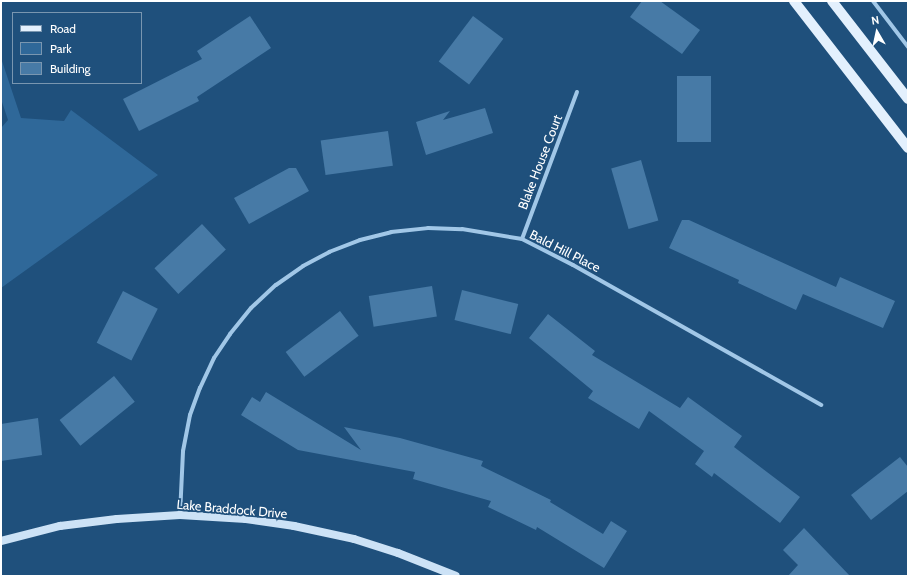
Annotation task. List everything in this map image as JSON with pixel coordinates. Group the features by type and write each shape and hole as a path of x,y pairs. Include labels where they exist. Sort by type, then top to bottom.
{"main road":[{"path":"794,1 908,148"},
{"path":"832,1 908,99"}],"street":[{"path":"873,1 908,47"},
{"name":"Blake House Court","path":"522,240 577,92"},
{"name":"Bald Hill Place","path":"180,515 183,451 190,415 200,388 214,358 230,334 251,308 276,285 303,266 329,252 360,240 391,232 428,228 462,229 522,240 573,265 821,405"},
{"name":"Lake Braddock Drive","path":"1,541 60,526 117,519 180,515 246,520 309,529 354,540 398,553 456,576"}],"green space":[{"path":"1,58 21,118 64,121 71,110 158,175 1,288 1,128 8,120 1,99"}],"building":[{"path":"642,1 660,1 700,30 682,54 630,17"},
{"path":"250,16 271,48 197,97 199,101 139,131 123,99 202,59 197,51"},
{"path":"473,16 503,39 469,84 439,62"},
{"path":"677,76 711,76 711,142 677,142"},
{"path":"485,108 493,133 426,155 416,122 450,111 443,120"},
{"path":"388,131 393,166 326,175 321,140"},
{"path":"641,160 658,221 629,229 611,169"},
{"path":"289,168 296,168 309,191 249,224 234,198"},
{"path":"682,220 689,220 836,287 840,277 895,301 883,328 803,294 796,310 738,283 739,280 669,248"},
{"path":"202,224 226,250 178,294 154,268"},
{"path":"432,286 437,317 374,327 369,296"},
{"path":"462,290 518,304 511,334 455,320"},
{"path":"123,291 158,309 131,360 97,343"},
{"path":"340,311 359,336 304,377 286,352"},
{"path":"548,314 595,351 592,355 680,408 688,397 742,436 734,447 800,497 780,523 714,473 712,477 695,464 704,451 649,411 639,429 588,398 593,391 529,338"},
{"path":"114,376 135,402 80,446 60,420"},
{"path":"266,392 361,450 344,427 400,438 483,461 481,466 551,500 550,502 603,534 611,521 627,531 604,568 537,527 536,530 488,507 491,501 413,479 415,472 298,450 241,415 252,397 260,402"},
{"path":"38,418 42,455 1,461 1,424"},
{"path":"900,457 908,467 908,491 871,520 851,495"},
{"path":"804,528 850,576 788,576 798,565 783,550"}]}
